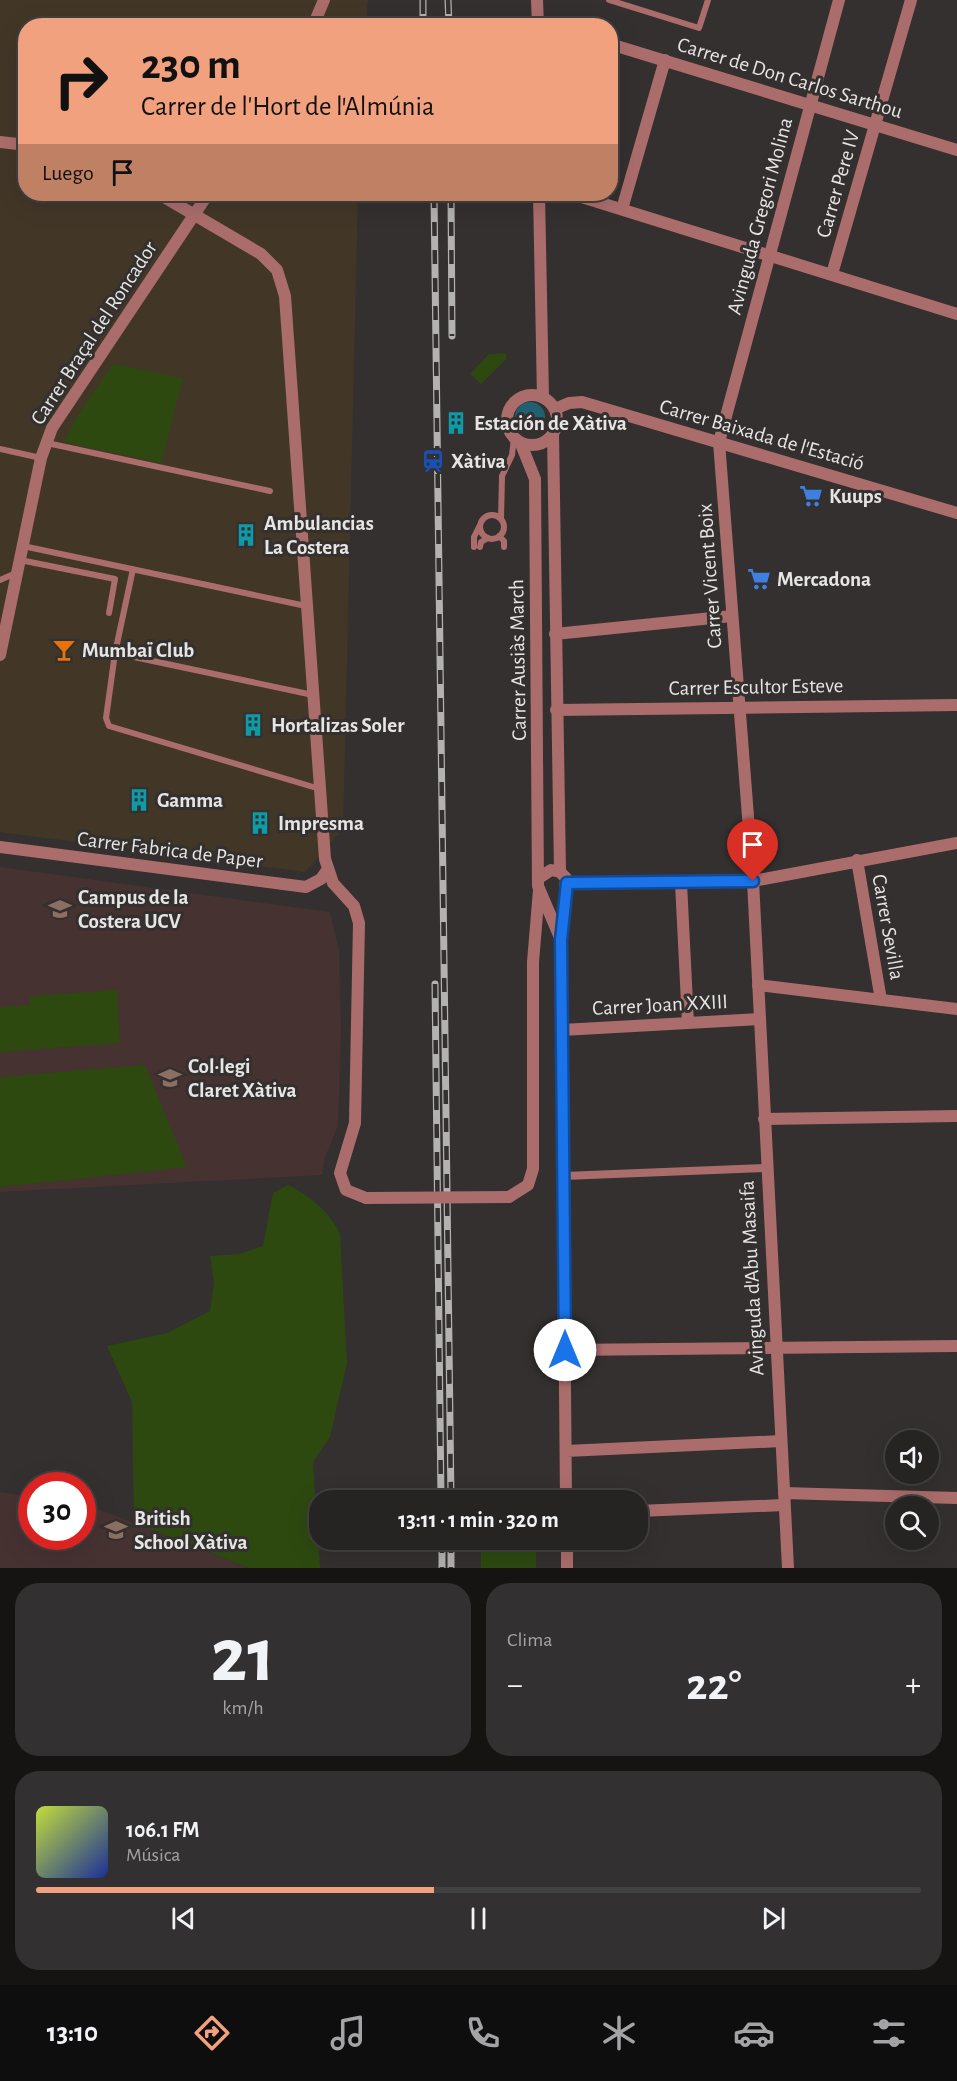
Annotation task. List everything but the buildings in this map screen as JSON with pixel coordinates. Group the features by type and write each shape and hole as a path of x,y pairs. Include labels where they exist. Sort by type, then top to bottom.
{"street":[{"path":"316,18 324,0"},
{"path":"537,0 541,18"},
{"name":"Avinguda Gregori Molina","path":"719,442 839,0"},
{"name":"Carrer Pere IV","path":"832,274 911,0"},
{"name":"Carrer de Don Carlos Sarthou","path":"618,46 957,150"},
{"path":"622,209 665,60"},
{"path":"0,142 18,144"},
{"path":"172,201 261,254 271,263 282,279 328,869"},
{"name":"Carrer Braçal del Roncador","path":"0,655 22,545 46,443 69,399 203,201"},
{"path":"539,201 543,397"},
{"path":"595,201 957,314"},
{"path":"526,396 543,397 555,409 558,418 553,435 539,445 518,441 507,422 512,405 526,396"},
{"name":"Carrer Baixada de l'Estació","path":"555,409 569,403 582,402 957,513"},
{"name":"Carrer Ausiàs March","path":"553,435 560,872"},
{"name":"Carrer Ausiàs March","path":"328,869 338,892 354,906 359,923 355,1123 340,1173 346,1190 366,1198 508,1197 528,1185 533,1169 533,962 540,887 535,479 518,441"},
{"name":"Carrer Vicent Boix","path":"719,442 753,881"},
{"path":"555,634 732,616"},
{"name":"Carrer Escultor Esteve","path":"556,710 957,705"},
{"path":"566,888 560,872 551,870 540,887 553,899 566,888 753,881 957,843"},
{"name":"Carrer Fabrica de Paper","path":"0,847 306,887 321,879 328,869"},
{"name":"Carrer Sevilla","path":"857,860 881,1000"},
{"name":"Avinguda d'Abu Masaifa","path":"753,881 788,1568"},
{"path":"681,883 688,1023"},
{"name":"Carrer Ausiàs March","path":"540,887 561,940"},
{"name":"Carrer Ausiàs March","path":"566,888 564,931 561,940 566,1490"},
{"path":"758,985 957,1009"},
{"name":"Carrer Joan XXIII","path":"562,1030 760,1019"},
{"path":"764,1119 957,1116"},
{"path":"564,1176 766,1168"},
{"path":"565,1350 957,1346"},
{"path":"566,1451 781,1441"},
{"path":"648,1510 784,1499 957,1498"},
{"path":"567,1550 567,1568"}],"lane":[{"path":"609,0 699,28 708,0"},
{"path":"500,505 482,521 474,537 477,547 488,538 499,536 504,530 500,505 502,476 518,441"},
{"path":"46,443 270,490"},
{"path":"0,449 41,459"},
{"path":"490,515 501,519"},
{"path":"482,521 482,532 488,538"},
{"path":"499,536 504,541 504,547"},
{"path":"22,545 306,606"},
{"path":"20,559 116,579 109,613"},
{"path":"133,569 115,652 106,718 109,726 320,789"},
{"path":"0,580 17,573"},
{"path":"115,652 313,695"}],"shaded area":[{"path":"0,0 368,0 367,18 18,18 18,201 358,201 343,829 305,872 0,832"},
{"name":"Col·legi Claret Xàtiva","path":"0,867 330,912 339,950 341,1029 338,1126 325,1157 322,1175 0,1192"},
{"name":"British School Xàtiva","path":"0,1492 18,1495 18,1550 96,1550 96,1508 249,1568 0,1568"}],"green space":[{"path":"506,353 506,359 481,384 470,374 489,354"},
{"path":"113,364 183,378 161,463 64,442 76,418"},
{"path":"117,990 120,1043 0,1052 0,1007 30,1005 30,996"},
{"path":"145,1065 187,1167 0,1187 0,1077"},
{"path":"288,1185 304,1194 331,1219 340,1234 347,1363 330,1437 313,1462 315,1490 309,1490 309,1550 319,1550 320,1568 249,1568 134,1523 132,1402 107,1346 167,1333 210,1311 214,1282 210,1256 239,1254 263,1246 273,1193"},
{"path":"481,1550 536,1550 536,1568 481,1568"}],"water":[{"path":"530,402 540,407 545,417 540,427 530,432 520,427 515,417 520,407"}],"railway":[{"path":"423,0 423,18"},
{"path":"448,0 449,18"},
{"path":"434,201 451,1490"},
{"path":"451,201 452,336"},
{"path":"435,984 441,1490"},
{"path":"442,1550 442,1568"},
{"path":"451,1550 451,1568"}],"place":[{"name":"Estación de Xàtiva","path":"456,423"},
{"name":"Xàtiva","path":"433,461"},
{"name":"Kuups","path":"811,496"},
{"name":"Ambulancias La Costera","path":"246,535"},
{"name":"Mercadona","path":"759,579"},
{"name":"Mumbaï Club","path":"64,650"},
{"name":"Hortalizas Soler","path":"253,725"},
{"name":"Gamma","path":"139,800"},
{"name":"Impresma","path":"260,823"},
{"name":"Campus de la Costera UCV","path":"60,909"},
{"name":"Col·legi Claret Xàtiva","path":"170,1078"},
{"name":"British School Xàtiva","path":"116,1530"}],"route":[{"path":"565,1350 561,940 564,931 567,883 753,881"}]}
